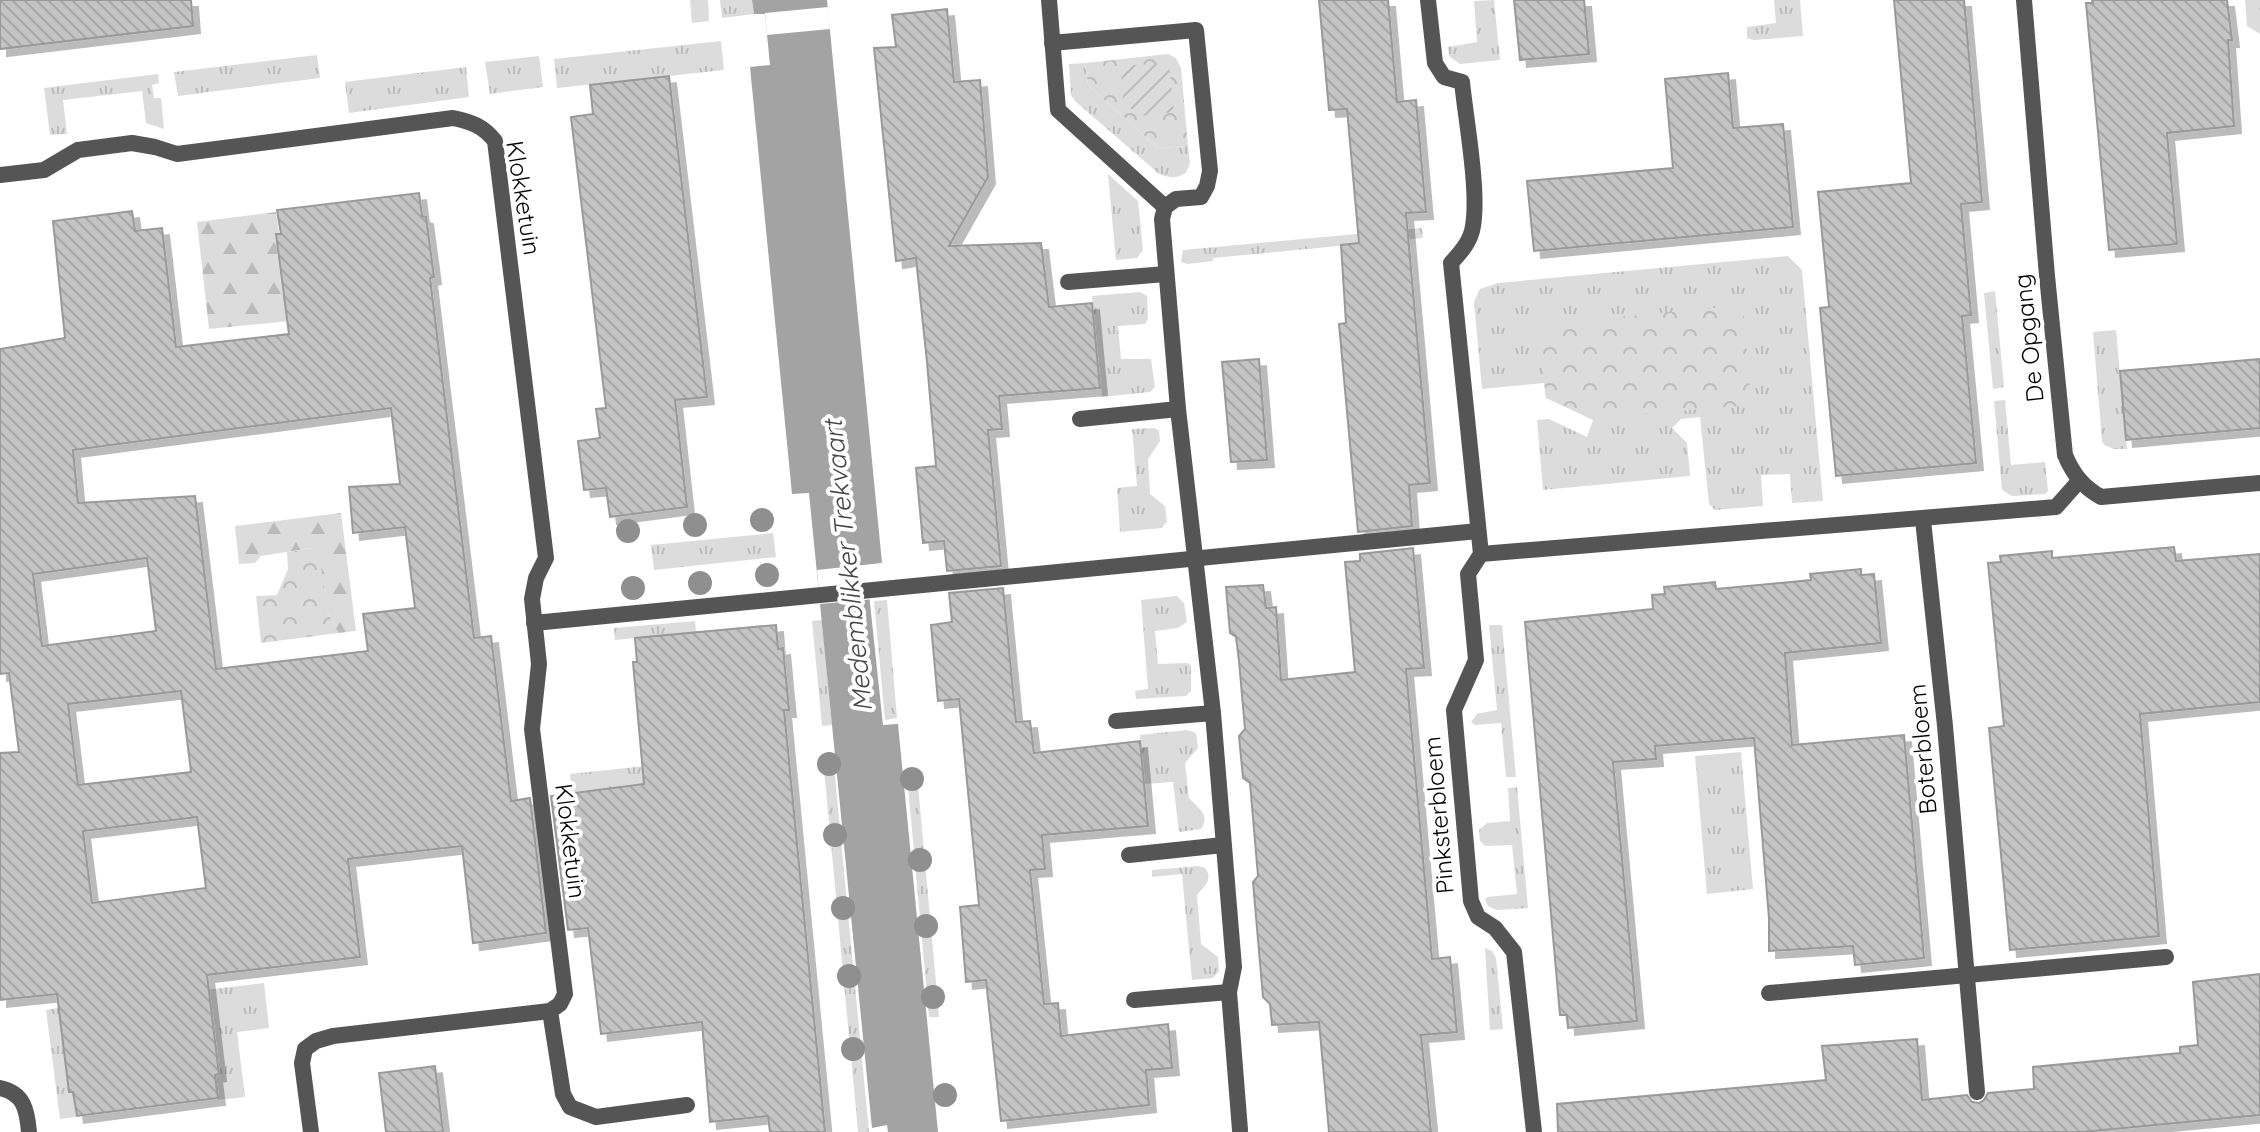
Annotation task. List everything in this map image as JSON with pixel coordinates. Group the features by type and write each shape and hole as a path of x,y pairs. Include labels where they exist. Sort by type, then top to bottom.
{"street":[{"path":"1049,0 1058,110 1165,207"},
{"name":"Pinksterbloem","path":"1428,0 1435,63 1444,77 1462,82 1474,192 1473,226 1467,245 1451,263 1481,554 1468,574 1476,660 1454,710 1468,870 1471,901 1478,917 1495,928 1514,952 1534,1132"},
{"name":"De Opgang","path":"2024,0 2065,455 2079,481"},
{"path":"1052,43 1196,30 1210,171 1201,197 1176,199 1165,207 1162,219 1178,409 1213,713 1234,967 1229,992 1240,1130"},
{"name":"Klokketuin","path":"0,175 44,170 78,150 132,143 177,154 453,118 472,122 486,130 495,141 546,558 536,578 532,599 539,664 532,729 565,994 560,1004 550,1011"},
{"path":"1068,282 1166,274"},
{"path":"1080,419 1178,409"},
{"path":"1481,554 2056,507 2079,481 2101,497 2260,483"},
{"name":"Boterbloem","path":"1923,520 1945,726 1977,1092"},
{"path":"534,623 875,587 1478,531"},
{"path":"1116,721 1213,713"},
{"path":"1129,855 1223,845"},
{"path":"1769,993 2166,957"},
{"path":"1134,1000 1229,992"},
{"path":"311,1132 302,1063 305,1049 316,1041 333,1036 550,1011 563,1094 570,1107 596,1117 687,1105"},
{"path":"0,1088 19,1096 27,1109 29,1132"}],"green space":[{"path":"690,0 708,0 709,21 692,23"},
{"path":"720,0 752,0 754,14 722,18"},
{"path":"1494,0 1500,60 1460,64 1449,56 1448,47 1477,42 1474,1"},
{"path":"1774,0 1800,0 1803,36 1747,38 1747,27 1776,23"},
{"path":"2245,0 2260,0 2260,34 2247,26"},
{"path":"721,41 724,70 557,88 554,59"},
{"path":"1168,54 1176,58 1181,68 1188,146 1158,148 1088,85 1085,63"},
{"path":"317,55 320,78 178,96 174,72"},
{"path":"539,56 543,87 490,94 485,62"},
{"path":"1085,63 1088,85 1158,148 1188,146 1190,163 1186,173 1172,177 1158,173 1075,101 1071,95 1069,64"},
{"path":"1169,63 1174,112 1140,116 1123,102 1121,66"},
{"path":"466,67 469,97 349,113 345,82"},
{"path":"158,74 159,83 152,85 154,98 161,98 164,129 146,123 142,91 63,100 67,134 50,135 44,88"},
{"path":"1108,174 1138,201 1143,250 1137,258 1116,260"},
{"path":"276,212 279,233 275,235 283,297 287,297 290,321 209,329 197,222"},
{"path":"1422,228 1423,238 1213,258 1213,261 1187,264 1181,262 1183,250"},
{"path":"1788,256 1802,270 1823,501 1792,503 1790,474 1761,475 1763,506 1715,510 1709,504 1700,417 1681,419 1672,428 1687,443 1690,476 1543,490 1537,420 1549,419 1587,437 1593,420 1546,398 1544,383 1482,389 1474,302 1480,289 1498,283"},
{"path":"1995,291 2004,387 1993,389 1984,293"},
{"path":"1140,292 1147,296 1148,319 1145,324 1118,326 1121,359 1151,359 1155,387 1150,392 1102,397 1092,296"},
{"path":"1743,305 1751,405 1592,418 1546,398 1538,325"},
{"path":"2116,330 2127,449 2114,449 2102,441 2093,332"},
{"path":"2005,400 2011,465 2045,462 2048,491 2045,494 2012,496 2002,490 1994,401"},
{"path":"1154,428 1159,431 1160,441 1148,459 1150,494 1165,506 1167,522 1161,528 1120,532 1117,488 1137,486 1132,429"},
{"path":"341,513 356,631 338,633 327,611 312,548 261,556 255,563 239,564 235,526"},
{"path":"773,533 776,557 654,570 651,545"},
{"path":"312,548 319,550 327,611 338,633 261,643 256,596 277,595 288,569 287,552"},
{"path":"1177,596 1184,603 1187,622 1178,628 1155,631 1158,664 1188,663 1191,666 1191,691 1186,696 1136,699 1135,691 1148,689 1141,600"},
{"path":"887,600 897,718 885,720 874,601"},
{"path":"822,620 832,725 822,726 812,621"},
{"path":"695,621 696,632 615,640 614,628"},
{"path":"1489,625 1502,625 1516,777 1506,777 1501,723 1475,725 1471,722 1477,714 1497,710"},
{"path":"1187,730 1196,733 1198,748 1185,763 1189,798 1205,820 1201,829 1179,832 1173,782 1145,784 1140,735"},
{"path":"1741,752 1753,889 1707,894 1695,756"},
{"path":"833,756 869,1132 858,1132 823,758"},
{"path":"673,763 676,782 572,793 570,774"},
{"path":"918,785 939,1017 929,1017 908,786"},
{"path":"1517,787 1528,908 1497,910 1488,906 1485,899 1517,894 1512,845 1485,846 1480,841 1479,830 1487,823 1510,821 1508,788"},
{"path":"1205,868 1209,876 1197,895 1201,944 1218,957 1219,971 1213,978 1192,980 1182,874 1152,877 1152,870"},
{"path":"1485,948 1492,951 1496,958 1503,1029 1490,1030"},
{"path":"264,983 269,1028 237,1032 245,1097 218,1100 215,1075 220,1074 213,1014 208,1014 205,990"},
{"path":"63,1007 61,1032 69,1093 73,1093 76,1117 60,1119 46,1010"}],"water":[{"name":"Medemblikker Trekvaart","path":"752,0 827,0 882,563 866,566 883,725 898,724 938,1132 888,1132 887,1125 872,1128 809,493 792,494 750,67 770,65 765,14 754,14"}],"pier":[{"path":"828,7 830,29 767,35 765,13"},
{"path":"882,563 882,567 871,569 875,599 820,604 817,570"}],"building":[{"path":"0,0 191,0 193,26 0,49"},
{"path":"1319,0 1388,0 1397,102 1416,100 1426,212 1406,213 1430,483 1409,485 1412,526 1358,532 1339,324 1346,323 1341,245 1359,243 1347,109 1329,110"},
{"path":"1514,0 1584,0 1589,54 1520,60"},
{"path":"1894,0 1964,0 1982,202 1961,204 1971,315 1962,316 1976,463 1836,476 1820,308 1829,307 1818,192 1911,183"},
{"path":"2092,0 2227,0 2232,40 2228,40 2234,126 2167,133 2177,244 2109,250 2086,3 2093,3"},
{"path":"947,9 954,82 980,80 988,177 949,246 1041,243 1049,307 1092,303 1100,388 999,396 1002,429 988,430 1001,566 947,571 944,541 923,543 916,468 936,466 927,362 916,258 896,261 874,48 896,47 892,15"},
{"path":"1728,73 1733,128 1783,124 1793,227 1534,251 1527,181 1673,168 1665,79"},
{"path":"669,76 707,397 675,400 687,507 610,517 606,488 584,490 578,441 600,438 596,409 606,408 571,117 593,114 590,85"},
{"path":"419,193 422,216 426,217 434,277 430,278 474,638 491,636 511,801 530,798 546,933 473,943 462,846 348,859 360,957 207,975 219,1074 215,1075 218,1098 77,1116 73,1092 69,1092 57,994 0,1000 0,753 19,752 9,673 0,674 0,349 65,338 53,221 132,211 135,231 162,228 176,347 289,334 276,234 281,234 277,210","holes":["391,408 400,484 349,487 353,533 405,527 415,608 363,614 368,651 216,669 195,496 78,503 73,450","147,558 156,631 42,646 33,574","181,691 191,772 78,785 68,704","197,817 206,888 92,903 83,831"]},
{"path":"1259,359 1267,460 1231,462 1222,362"},
{"path":"2260,359 2260,428 2126,440 2120,371"},
{"path":"2174,547 2176,561 2260,554 2260,702 2140,714 2159,936 2010,950 1989,728 2004,726 1988,563 2001,562 2000,556 2052,551 2052,558"},
{"path":"1413,548 1424,668 1406,669 1432,959 1450,957 1457,1032 1421,1035 1431,1132 1329,1132 1319,1022 1272,1025 1270,1004 1263,997 1253,882 1258,876 1250,783 1243,778 1239,736 1245,729 1239,661 1236,637 1230,633 1226,587 1263,585 1266,608 1276,607 1281,680 1355,672 1345,562 1360,561 1360,554"},
{"path":"1861,569 1861,575 1874,574 1881,643 1785,653 1792,745 1904,735 1924,958 1855,965 1853,946 1769,951 1754,738 1655,746 1656,759 1613,762 1637,1021 1568,1028 1567,1015 1560,1015 1525,622 1653,609 1652,595 1665,594 1664,587 1715,582 1716,589 1811,580 1810,574"},
{"path":"1003,588 1016,722 1030,721 1034,753 1140,741 1148,826 1042,835 1045,869 1030,870 1044,1004 1058,1003 1061,1036 1168,1024 1172,1068 1146,1070 1149,1105 1001,1121 986,980 966,982 960,907 979,905 959,699 938,701 931,625 952,622 949,593"},
{"path":"776,625 778,649 783,648 789,710 784,710 825,1132 770,1132 768,1116 710,1122 702,1022 601,1034 588,928 568,930 551,796 644,784 633,662 637,662 635,638"},
{"path":"2260,974 2260,1115 2082,1132 1558,1132 1557,1104 1826,1080 1822,1046 1917,1039 1922,1100 1967,1095 1972,1102 1979,1103 1988,1093 2034,1089 2033,1067 2180,1053 2180,1047 2198,1045 2193,982"},
{"path":"435,1066 443,1132 386,1132 379,1073"}]}
